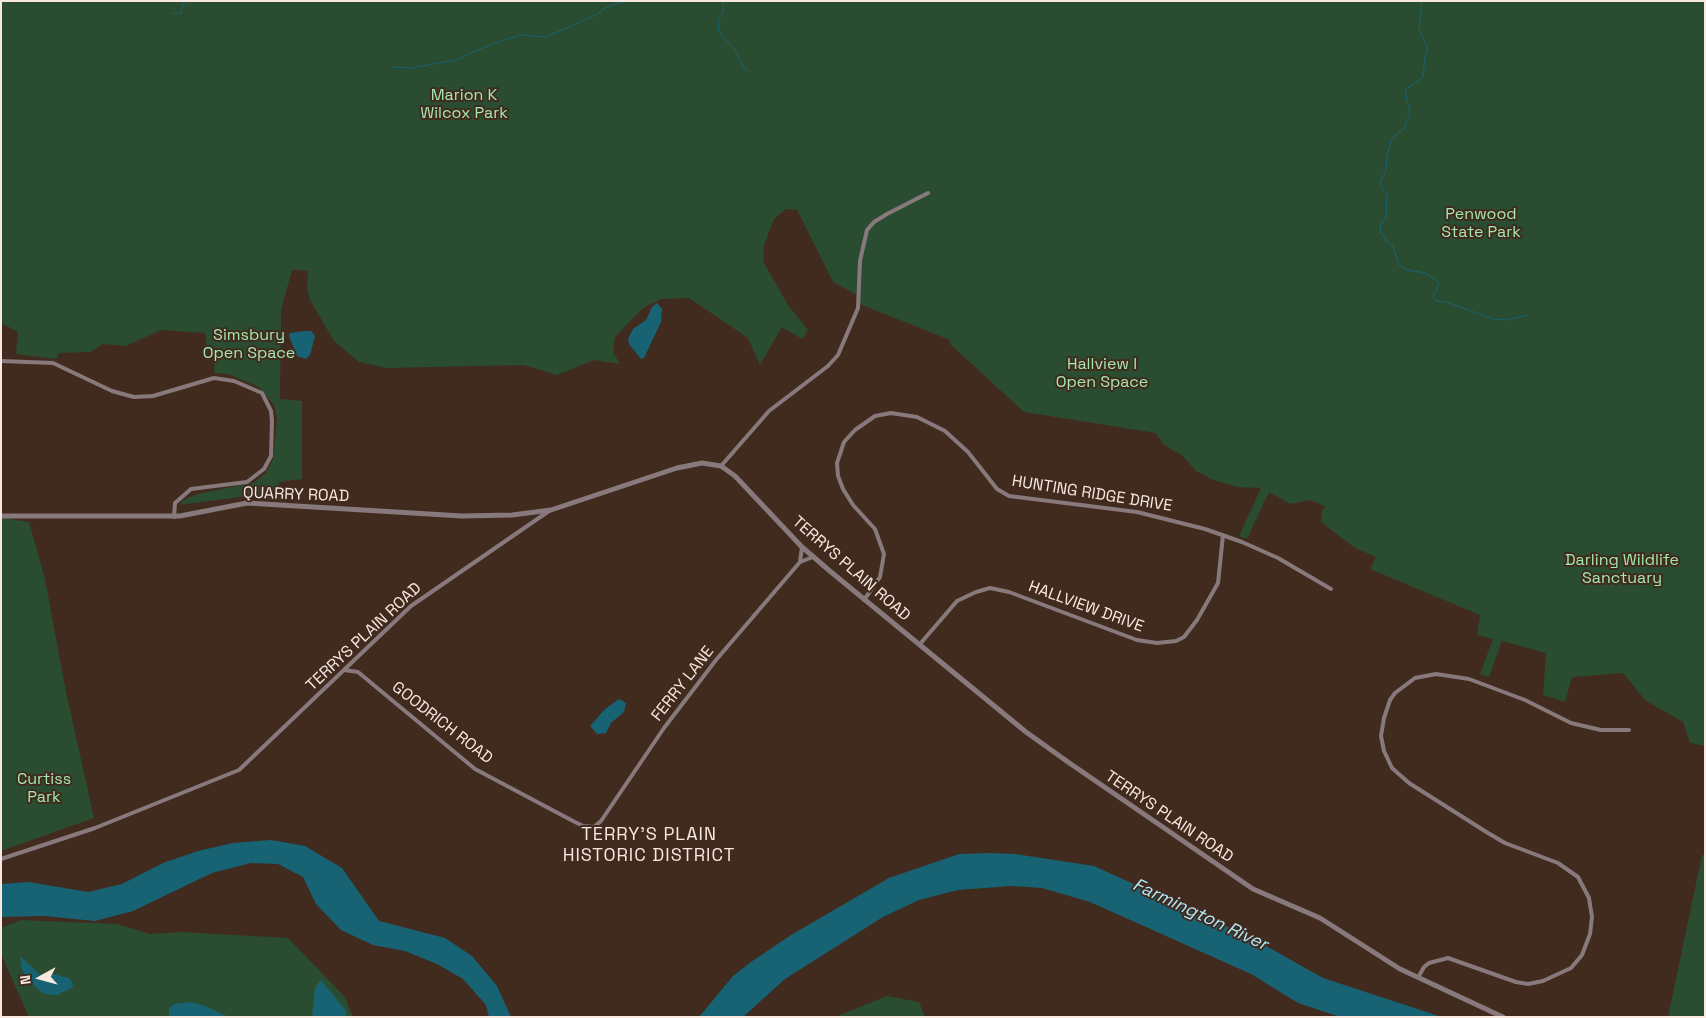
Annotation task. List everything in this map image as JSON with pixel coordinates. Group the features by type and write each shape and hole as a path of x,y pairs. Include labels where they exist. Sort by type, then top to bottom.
{"street":[{"path":"721,466 769,411 834,360 846,340 858,308 860,261 867,230 874,222 928,193"},
{"path":"1,361 53,363 112,391 134,397 154,396 214,378 234,381 262,393 271,411 272,421 271,456 264,469 247,482 191,489 175,502 174,517"},
{"name":"HUNTING RIDGE DRIVE","path":"864,600 880,577 884,554 875,529 853,505 843,489 838,476 837,463 841,448 848,436 868,420 883,414 899,413 917,417 945,431 968,452 997,489 1009,496 1152,515 1224,535 1278,558 1331,589"},
{"name":"TERRYS PLAIN ROAD","path":"1,859 95,828 239,770 411,606 551,510 678,468 702,463 721,466 735,476 813,557 1026,732 1253,889 1320,918 1400,969 1419,976 1503,1017"},
{"name":"QUARRY ROAD","path":"1,516 174,517 247,503 462,516 530,513 551,510"},
{"path":"530,513 533,522"},
{"name":"HALLVIEW DRIVE","path":"920,644 957,601 990,588 1009,592 1137,640 1157,643 1176,641 1184,637 1197,620 1218,583 1224,535"},
{"path":"800,562 802,547"},
{"name":"FERRY LANE","path":"594,827 601,821 664,728 688,697 800,562 813,557"},
{"name":"GOODRICH ROAD","path":"353,661 358,672 475,769 578,824 594,827"},
{"path":"344,670 358,672"},
{"path":"1419,976 1424,967 1429,963 1442,958 1458,961 1516,982 1528,984 1543,981 1571,968 1582,955 1590,934 1592,917 1589,898 1578,877 1558,863 1505,843 1488,834 1409,783 1392,768 1384,751 1381,736 1384,718 1390,700 1395,694 1415,678 1436,674 1469,679 1525,700 1572,723 1601,730 1629,730"}],"green space":[{"path":"1,1 1705,1 1705,746 1690,743 1683,722 1646,701 1623,673 1572,677 1565,702 1543,695 1546,653 1502,641 1489,677 1480,674 1493,639 1477,635 1480,615 1370,569 1376,557 1355,548 1321,522 1322,509 1326,508 1322,505 1310,500 1290,504 1269,492 1247,539 1239,536 1261,488 1237,487 1213,480 1196,471 1183,456 1164,445 1156,433 1024,412 950,344 950,340 857,303 857,295 833,282 797,210 786,209 774,219 764,245 763,261 788,305 808,330 802,339 782,327 760,365 748,338 689,298 661,299 643,308 615,337 613,352 620,364 594,360 557,375 524,365 386,368 359,362 334,341 310,300 307,288 308,271 292,270 281,310 280,399 302,401 302,479 279,482 279,500 240,497 179,505 183,500 197,494 253,483 266,473 273,459 277,419 274,405 259,387 228,374 214,373 216,348 207,347 205,333 161,330 126,346 103,344 90,352 59,353 56,359 16,354 18,332 1,323"},
{"name":"Curtiss Park","path":"1,518 29,522 45,579 66,692 94,818 1,851"},
{"path":"1702,855 1705,855 1705,1017 1668,1017"},
{"path":"21,920 117,924 150,934 180,932 288,938 345,997 353,1017 29,1017 1,954 1,928"},
{"path":"887,996 919,1002 925,1017 835,1017"}],"water":[{"path":"657,303 662,309 661,322 644,358 641,359 629,344 628,339 633,329 646,320 652,307"},
{"path":"311,331 315,336 310,355 306,359 297,356 289,336 290,333"},
{"path":"619,699 626,703 624,712 611,723 606,733 597,734 590,726 605,709"},
{"path":"271,840 305,846 342,868 379,921 445,938 472,956 497,986 511,1017 489,1017 486,1005 463,979 437,964 405,951 373,945 341,930 316,904 303,877 278,864 251,863 212,873 133,911 95,921 44,916 1,917 1,884 29,882 88,892 122,884 163,863 198,851 233,843"},
{"name":"Farmington River","path":"959,854 1015,854 1094,866 1252,938 1323,978 1442,1017 1340,1017 1298,1003 1251,974 1090,902 1042,888 1011,886 958,890 919,900 883,917 785,979 743,1017 699,1017 733,976 751,962 791,935 889,878"},
{"path":"20,956 39,974 53,974 69,978 73,984 72,988 57,995 44,994 27,980 22,969"},
{"path":"321,980 346,1011 346,1017 312,1017 315,988"},
{"path":"191,1002 229,1017 169,1017 169,1009 174,1004"}],"waterway":[{"path":"173,13 181,13 183,4 187,1"},
{"path":"392,67 411,68 456,60 492,44 521,35 546,37 598,14 603,9 621,2 635,1"},
{"path":"723,1 724,12 718,20 719,32 734,49 744,68 748,71"},
{"path":"1422,1 1419,29 1428,49 1425,57 1423,77 1405,90 1410,113 1404,129 1392,138 1387,155 1386,171 1380,181 1381,187 1387,195 1386,218 1380,225 1381,232 1387,242 1393,246 1399,265 1407,270 1425,273 1436,280 1439,284 1433,297 1436,301 1446,302 1493,319 1507,320 1527,315"}],"district":[{"name":"TERRY'S PLAIN HISTORIC DISTRICT","path":"649,845"}],"park label":[{"name":"Marion K Wilcox Park","path":"464,105"},
{"name":"Penwood State Park","path":"1481,224"},
{"name":"Simsbury Open Space","path":"249,345"},
{"name":"Hallview I Open Space","path":"1102,374"},
{"name":"Darling Wildlife Sanctuary","path":"1622,570"}]}
